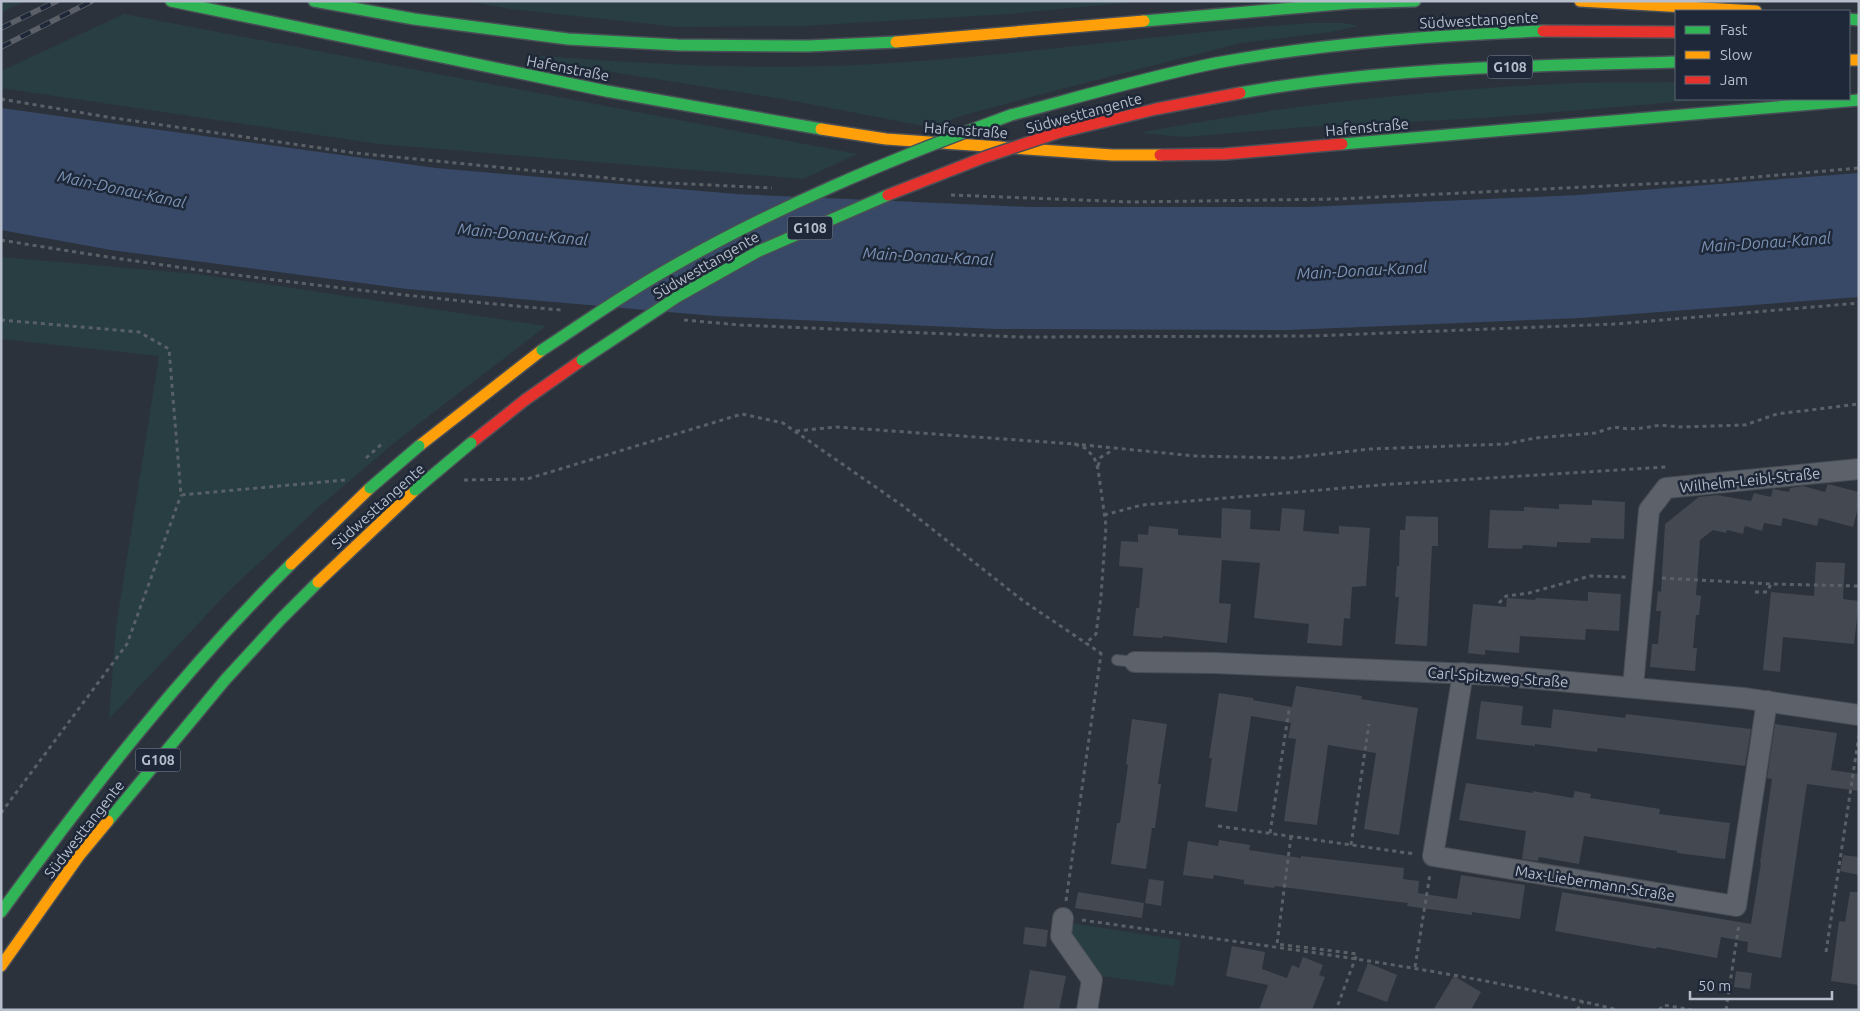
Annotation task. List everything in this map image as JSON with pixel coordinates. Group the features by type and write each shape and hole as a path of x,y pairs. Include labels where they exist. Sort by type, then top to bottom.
{"highway":[{"name":"Hafenstraße","path":"171,1 596,89 786,124 886,139 1112,155 1225,154 1859,100"},
{"name":"Hafenstraße","path":"314,1 414,19 568,39 678,45 808,46 910,41 1351,3 1415,1"},
{"path":"1580,1 1738,10"},
{"name":"Südwesttangente","path":"1,912 55,837 129,743 205,654 310,544 370,488 542,350 662,272 744,228 826,189 957,134 1011,115 1149,77 1245,58 1428,37 1525,32 1675,32"},
{"name":"Südwesttangente","path":"1,966 79,856 151,767 231,673 332,568 415,490 526,400 678,297 759,251 912,184 985,157 1057,133 1156,109 1343,77 1531,66 1675,62"}],"street":[{"name":"Wilhelm-Leibl-Straße","path":"1633,687 1649,510 1666,488 1859,469"},
{"name":"Carl-Spitzweg-Straße","path":"1126,661 1464,673 1633,687 1767,701 1859,715"},
{"path":"1433,856 1464,673"},
{"path":"1736,906 1767,701"},
{"name":"Max-Liebermann-Straße","path":"1433,856 1736,906"},
{"path":"1063,918 1062,936 1092,980 1087,1010"}],"path":[{"path":"1,240 108,258 217,272 436,299 563,310"},
{"path":"681,320 740,325 1019,337 1312,336 1616,324 1859,303"},
{"path":"1,320 138,332 169,348 181,496 127,644 1,813"},
{"path":"795,431 836,427 1074,444 1194,456 1289,458 1370,449 1492,445 1535,438 1595,433 1614,427 1628,429 1662,425 1704,427 1745,425 1777,414 1859,404"},
{"path":"461,480 527,479 742,414 783,422 903,506 1022,600 1085,644 1102,654 1126,661"},
{"path":"359,464 384,442"},
{"path":"1074,444 1085,448 1094,457 1098,469"},
{"path":"1085,644 1096,634 1106,526 1098,462 1101,457 1116,448"},
{"path":"1104,515 1142,505 1363,486 1670,466"},
{"path":"181,496 347,480"},
{"path":"1499,603 1506,596 1529,593 1590,576 1859,586"},
{"path":"1755,592 1767,592 1771,584"},
{"path":"1102,654 1063,918 1415,967 1618,1010"},
{"path":"1270,833 1289,710"},
{"path":"1351,845 1369,724"},
{"path":"1826,952 1859,735"},
{"path":"1218,826 1433,856 1415,967"},
{"path":"1291,836 1277,944 1358,954 1336,1010"},
{"path":"1726,1010 1741,913 1736,906"},
{"path":"1577,1010 1582,1001"},
{"path":"1659,1010 1664,1006 1692,1010"}],"green space":[{"path":"1,1 25,1 1,13"},
{"path":"466,1 1144,1 1009,14 802,26 678,27 511,9"},
{"path":"124,14 857,154 803,179 379,144 1,88 1,71"},
{"path":"1309,23 1344,23 1358,26 1331,32 1241,43 1042,94 961,116 929,127 783,99 541,61 538,57 721,66 828,66 949,59"},
{"path":"1675,82 1675,100 1700,100 1484,118 1307,127 1185,137 1140,133 1248,114 1356,100 1574,83"},
{"path":"1,257 198,274 546,326 399,439 320,506 228,592 109,719 116,627 159,356 1,339"},
{"path":"1071,923 1181,940 1174,986 1094,975 1070,938"}],"water":[{"name":"Main-Donau-Kanal","path":"1,108 436,168 736,194 1030,207 1308,207 1578,195 1859,173 1859,297 1580,318 1288,330 996,329 714,316 407,289 111,250 1,230"}],"building":[{"path":"1828,484 1859,492 1859,504 1853,527 1819,518 1817,526 1783,518 1781,526 1764,523 1762,531 1745,526 1743,534 1727,530 1726,533 1713,530 1700,540 1696,595 1701,596 1699,615 1696,615 1693,648 1697,648 1695,671 1650,667 1652,644 1658,644 1661,611 1656,611 1658,591 1661,592 1665,524 1699,497 1717,495 1751,501 1754,493 1771,497 1773,489 1789,492 1790,488 1803,486 1825,492"},
{"path":"1592,500 1625,502 1624,539 1591,538 1590,543 1557,542 1557,547 1523,545 1522,549 1488,548 1490,510 1524,511 1524,507 1559,509 1559,504 1592,505"},
{"path":"1222,508 1251,510 1250,529 1280,531 1282,508 1305,510 1303,531 1339,534 1339,526 1370,528 1366,586 1352,587 1350,619 1344,618 1342,646 1307,643 1309,624 1254,618 1260,563 1222,560 1219,603 1231,604 1227,643 1163,636 1163,638 1133,636 1136,608 1139,608 1143,568 1119,566 1121,541 1138,542 1138,534 1148,535 1149,526 1178,529 1178,535 1221,538"},
{"path":"1406,516 1438,517 1438,546 1432,546 1427,646 1395,644 1399,597 1395,597 1397,566 1399,566 1400,530 1405,530"},
{"path":"1816,562 1845,563 1843,599 1859,601 1854,644 1783,637 1780,672 1763,670 1771,592 1814,596"},
{"path":"1588,592 1621,594 1619,631 1586,629 1585,640 1520,636 1519,653 1485,650 1485,655 1468,653 1473,604 1506,607 1507,598 1588,601"},
{"path":"1296,686 1362,696 1361,699 1418,708 1399,835 1364,829 1376,753 1328,745 1317,825 1284,821 1296,739 1288,738 1291,723 1251,716 1237,812 1205,807 1212,758 1209,758 1219,693 1292,707"},
{"path":"1481,701 1523,706 1521,725 1551,728 1553,709 1625,718 1626,714 1751,729 1745,766 1598,748 1597,752 1476,739"},
{"path":"1132,719 1167,724 1158,784 1161,784 1155,828 1152,828 1146,869 1111,864 1117,823 1120,823"},
{"path":"1775,724 1837,733 1831,770 1859,774 1859,791 1807,784 1781,958 1747,952 1748,942 1721,937 1717,958 1555,931 1562,892 1751,924 1772,779 1767,778"},
{"path":"1466,783 1573,798 1575,791 1591,794 1590,798 1660,809 1659,814 1730,823 1725,859 1677,853 1677,851 1584,836 1579,864 1539,857 1538,861 1522,859 1526,831 1459,820"},
{"path":"1219,840 1250,845 1249,850 1301,858 1301,856 1404,868 1403,879 1419,881 1418,893 1457,899 1461,875 1525,885 1520,919 1472,912 1472,915 1407,906 1408,903 1275,886 1274,888 1244,884 1244,880 1214,875 1213,879 1183,875 1188,841 1218,846"},
{"path":"1843,855 1859,857 1859,875 1840,871"},
{"path":"1149,879 1164,881 1161,906 1145,903"},
{"path":"1078,892 1144,903 1142,918 1075,908"},
{"path":"1850,892 1859,892 1859,985 1831,981 1839,921 1845,922"},
{"path":"1025,927 1048,930 1046,947 1023,944"},
{"path":"1232,946 1265,952 1262,969 1287,978 1292,965 1299,968 1303,957 1323,965 1319,975 1325,977 1312,1010 1259,1010 1268,985 1226,976"},
{"path":"1368,963 1397,975 1387,1002 1357,991"},
{"path":"1030,970 1066,976 1059,1010 1023,1010"},
{"path":"1736,971 1752,973 1750,989 1734,987"},
{"path":"1454,976 1481,992 1471,1010 1433,1010"}],"railway":[{"path":"1,28 57,1"},
{"path":"1,47 92,1"}],"traffic: fast":[{"path":"171,1 606,91 821,129"},
{"path":"314,1 414,19 568,39 678,45 808,46 896,42"},
{"path":"1144,21 1351,3 1415,1"},
{"path":"1850,19 1859,20"},
{"path":"1011,115 1164,74 1256,56 1379,41 1543,31"},
{"path":"1240,93 1348,78 1457,69 1675,62"},
{"path":"1342,144 1859,100"},
{"path":"542,350 647,281 747,227 877,167 1011,115"},
{"path":"582,360 677,297 759,251 888,195"},
{"path":"415,490 471,443"},
{"path":"370,488 419,446"},
{"path":"1,912 103,776 139,732 213,646 291,564"},
{"path":"108,821 225,680 318,582"}],"traffic: slow":[{"path":"1580,1 1738,10"},
{"path":"896,42 1144,21"},
{"path":"1850,60 1859,60"},
{"path":"821,129 886,139 1112,155 1160,155"},
{"path":"419,446 542,350"},
{"path":"291,564 370,488"},
{"path":"318,582 415,490"},
{"path":"1,966 79,856 108,821"}],"traffic: jam":[{"path":"1543,31 1675,32"},
{"path":"1057,133 1156,109 1240,93"},
{"path":"888,195 985,157 1057,133"},
{"path":"1160,155 1225,154 1342,144"},
{"path":"471,443 525,400 582,360"}]}
